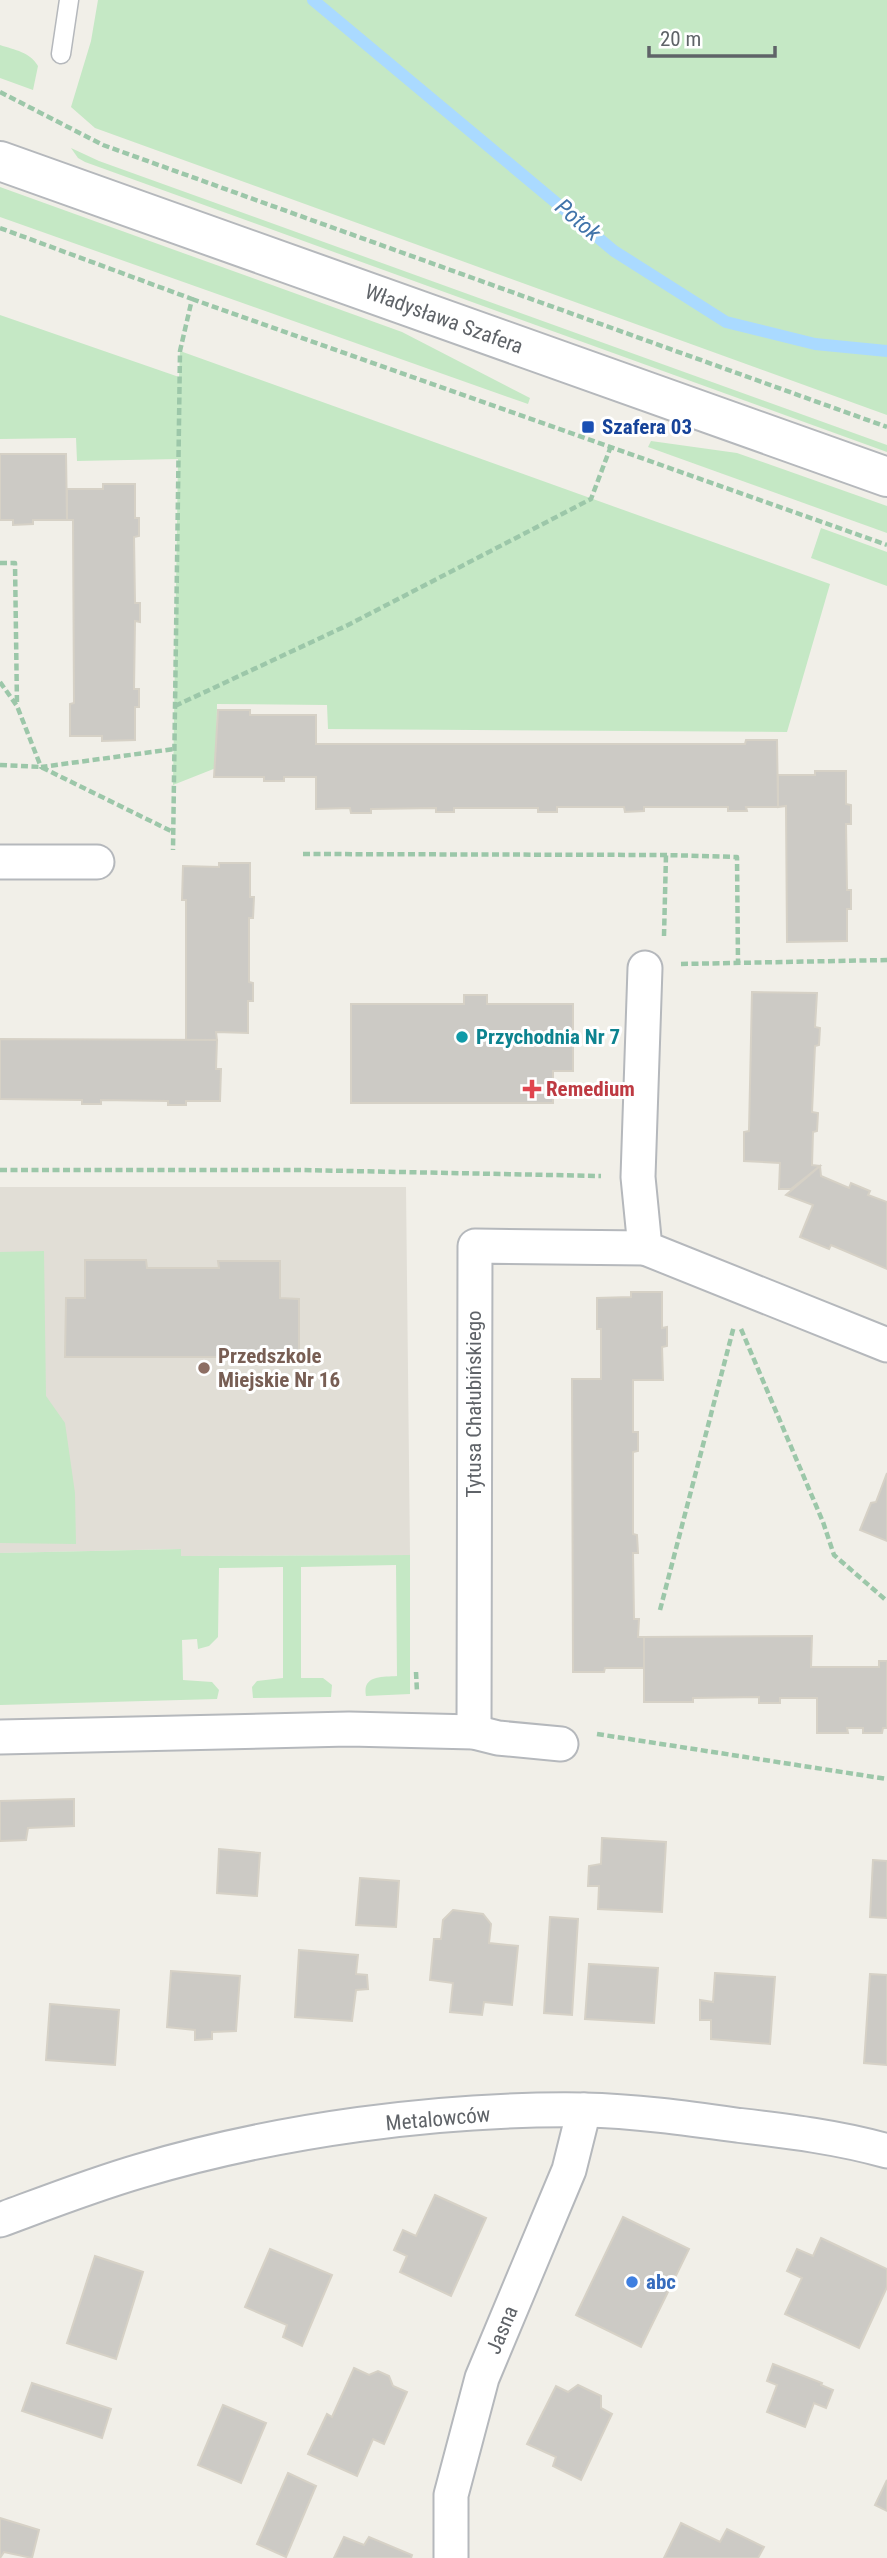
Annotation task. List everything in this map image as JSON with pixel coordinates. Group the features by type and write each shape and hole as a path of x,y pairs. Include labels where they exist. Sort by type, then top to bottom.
{"street":[{"name":"Władysława Szafera","path":"0,161 887,477"},
{"path":"0,862 97,862"},
{"path":"645,968 638,1177 645,1248 887,1345"},
{"name":"Tytusa Chałubińskiego","path":"474,1732 475,1246 645,1248"},
{"path":"0,1737 349,1729 474,1732 498,1738 574,1738"},
{"name":"Metalowców","path":"0,2220 141,2171 237,2147 311,2133 461,2115 584,2110 687,2118 782,2131 887,2151"},
{"name":"Jasna","path":"451,2558 451,2495 482,2378 569,2170 584,2110"}],"lane":[{"path":"61,54 69,0"}],"path":[{"path":"0,92 103,145 887,427"},
{"path":"0,228 192,299 887,545"},
{"path":"173,850 180,351 192,299"},
{"path":"175,706 348,625 591,499 611,446"},
{"path":"0,563 15,563 18,706"},
{"path":"0,682 18,706 41,767 173,832"},
{"path":"0,765 41,767 174,749"},
{"path":"303,854 737,857 738,963"},
{"path":"645,968 664,965 887,960"},
{"path":"0,1170 300,1170 638,1177"},
{"path":"660,1609 736,1318 823,1522 834,1555 887,1601"},
{"path":"574,1738 887,1779"}],"shaded area":[{"name":"Przedszkole Miejskie Nr 16","path":"0,1187 406,1187 410,1555 180,1556 180,1549 0,1553"}],"green space":[{"path":"98,0 887,0 887,415 95,128 71,107 91,41"},
{"path":"0,45 22,52 35,61 38,66 33,90 0,78"},
{"path":"71,148 99,161 887,445 887,452 85,162 78,158"},
{"path":"0,187 402,332 530,398 528,404 0,217"},
{"path":"0,315 179,377 180,351 830,584 787,732 328,729 327,705 217,704 216,768 173,785 178,459 77,461 76,438 0,439"},
{"path":"651,441 737,453 887,506 887,533 648,447"},
{"path":"821,528 887,552 887,586 811,558"},
{"path":"44,1251 46,1396 65,1423 75,1493 76,1544 0,1543 0,1252"},
{"path":"181,1549 181,1556 410,1555 410,1694 366,1696 367,1684 374,1678 397,1676 396,1565 301,1567 301,1678 323,1678 332,1685 331,1697 253,1698 252,1687 257,1681 283,1678 283,1567 219,1568 218,1637 209,1646 198,1649 197,1639 182,1640 183,1680 212,1682 219,1690 217,1699 0,1705 0,1553"}],"building":[{"path":"0,454 66,454 67,520 33,520 33,524 13,525 13,520 0,520"},
{"path":"103,484 135,484 135,518 139,518 139,536 134,537 135,603 140,603 140,622 135,621 134,689 139,689 139,707 135,707 135,740 102,741 102,736 70,736 70,704 74,703 73,520 67,520 67,489 103,489"},
{"path":"218,710 250,710 250,715 316,715 316,744 745,744 746,740 777,740 778,807 746,807 747,811 728,811 728,807 644,807 644,811 625,812 624,807 557,807 557,812 538,812 538,808 454,808 454,812 436,812 436,808 371,809 371,813 351,813 350,808 316,809 316,777 284,777 284,781 264,781 264,777 214,777"},
{"path":"815,771 846,771 846,804 851,805 851,824 846,824 847,890 851,890 851,909 847,909 847,941 787,942 786,806 778,807 778,775 815,775"},
{"path":"219,863 250,863 250,897 254,897 253,918 249,918 249,982 253,983 253,1001 248,1001 248,1033 216,1032 217,1040 186,1040 186,900 182,900 183,866 219,867"},
{"path":"752,992 817,993 815,1027 820,1028 819,1045 815,1046 812,1112 818,1113 817,1131 813,1132 812,1165 820,1166 791,1189 779,1189 780,1163 744,1161 744,1132 749,1131"},
{"name":"Przychodnia Nr 7","path":"464,995 487,995 487,1004 573,1004 573,1071 553,1071 553,1103 351,1103 351,1004 464,1004"},
{"path":"0,1039 217,1040 216,1069 221,1069 220,1101 186,1101 186,1105 168,1105 168,1101 101,1100 101,1104 82,1104 82,1100 0,1099"},
{"path":"820,1166 821,1176 849,1188 851,1183 870,1191 868,1195 887,1202 887,1269 831,1245 829,1249 800,1237 813,1205 786,1195"},
{"path":"85,1260 146,1260 147,1268 219,1268 218,1261 280,1261 280,1298 299,1299 299,1357 65,1357 66,1298 85,1298"},
{"path":"631,1292 662,1292 662,1328 667,1327 667,1346 662,1347 663,1380 633,1380 633,1432 638,1432 638,1451 633,1452 633,1534 637,1535 638,1553 633,1553 634,1619 639,1619 638,1637 644,1637 644,1668 605,1668 604,1672 573,1672 572,1379 601,1379 601,1329 597,1329 597,1298 631,1297"},
{"path":"887,1473 887,1541 860,1530 871,1503 876,1502"},
{"path":"812,1636 811,1667 879,1667 879,1661 887,1661 887,1728 883,1728 882,1733 863,1733 863,1728 847,1728 848,1733 817,1733 817,1698 780,1698 780,1703 759,1703 759,1697 693,1698 693,1702 644,1702 644,1637"},
{"path":"74,1799 74,1826 28,1828 26,1840 0,1841 0,1801"},
{"path":"602,1838 666,1842 662,1912 598,1909 599,1886 588,1886 589,1866 601,1864"},
{"path":"219,1849 260,1853 257,1896 217,1893"},
{"path":"873,1860 887,1861 887,1918 870,1917"},
{"path":"360,1878 399,1881 396,1927 356,1925"},
{"path":"453,1910 483,1914 491,1924 489,1943 518,1946 512,2005 484,2002 482,2015 450,2012 453,1983 430,1980 434,1939 441,1939 443,1920"},
{"path":"550,1917 578,1919 572,2015 544,2013"},
{"path":"299,1950 358,1955 356,1974 367,1975 368,1989 356,1990 352,2021 295,2017"},
{"path":"589,1964 658,1968 654,2023 585,2019"},
{"path":"171,1971 240,1976 236,2031 212,2032 212,2039 195,2040 195,2030 167,2027"},
{"path":"715,1973 775,1977 770,2044 711,2039 711,2020 700,2020 700,2000 713,2002"},
{"path":"870,1974 887,1975 887,2065 864,2063"},
{"path":"50,2004 119,2010 115,2065 46,2060"},
{"path":"435,2195 486,2218 451,2296 400,2272 407,2256 394,2250 403,2230 416,2236"},
{"name":"abc","path":"623,2217 689,2249 641,2347 576,2315"},
{"path":"821,2238 887,2269 887,2287 859,2348 785,2314 802,2278 787,2271 797,2249 813,2256"},
{"path":"270,2249 332,2275 302,2346 283,2337 287,2325 245,2307"},
{"path":"95,2256 143,2272 116,2359 67,2343"},
{"path":"773,2364 833,2390 826,2408 814,2403 805,2427 767,2412 777,2385 767,2381"},
{"path":"354,2368 369,2375 378,2371 389,2376 393,2386 407,2392 384,2444 373,2439 357,2476 308,2454 327,2414 332,2417"},
{"path":"32,2383 111,2409 102,2438 22,2411"},
{"path":"578,2385 601,2396 601,2408 612,2414 581,2480 553,2466 556,2457 527,2444 556,2386 568,2392"},
{"path":"223,2405 266,2423 241,2483 198,2465"},
{"path":"288,2473 316,2486 286,2557 257,2544"},
{"path":"887,2480 887,2511 875,2505"},
{"path":"0,2518 39,2530 32,2558 4,2552 0,2558"},
{"path":"681,2523 720,2542 727,2529 764,2547 758,2558 664,2558"},
{"path":"344,2537 364,2545 369,2537 412,2555 411,2558 334,2558"}],"waterway":[{"name":"Potok","path":"313,0 614,251 726,322 815,344 887,351"}],"place":[{"name":"Szafera 03","path":"588,427"},
{"name":"Przychodnia Nr 7","path":"462,1037"},
{"name":"Remedium","path":"532,1089"},
{"name":"Przedszkole Miejskie Nr 16","path":"204,1368"},
{"name":"abc","path":"632,2282"}]}
